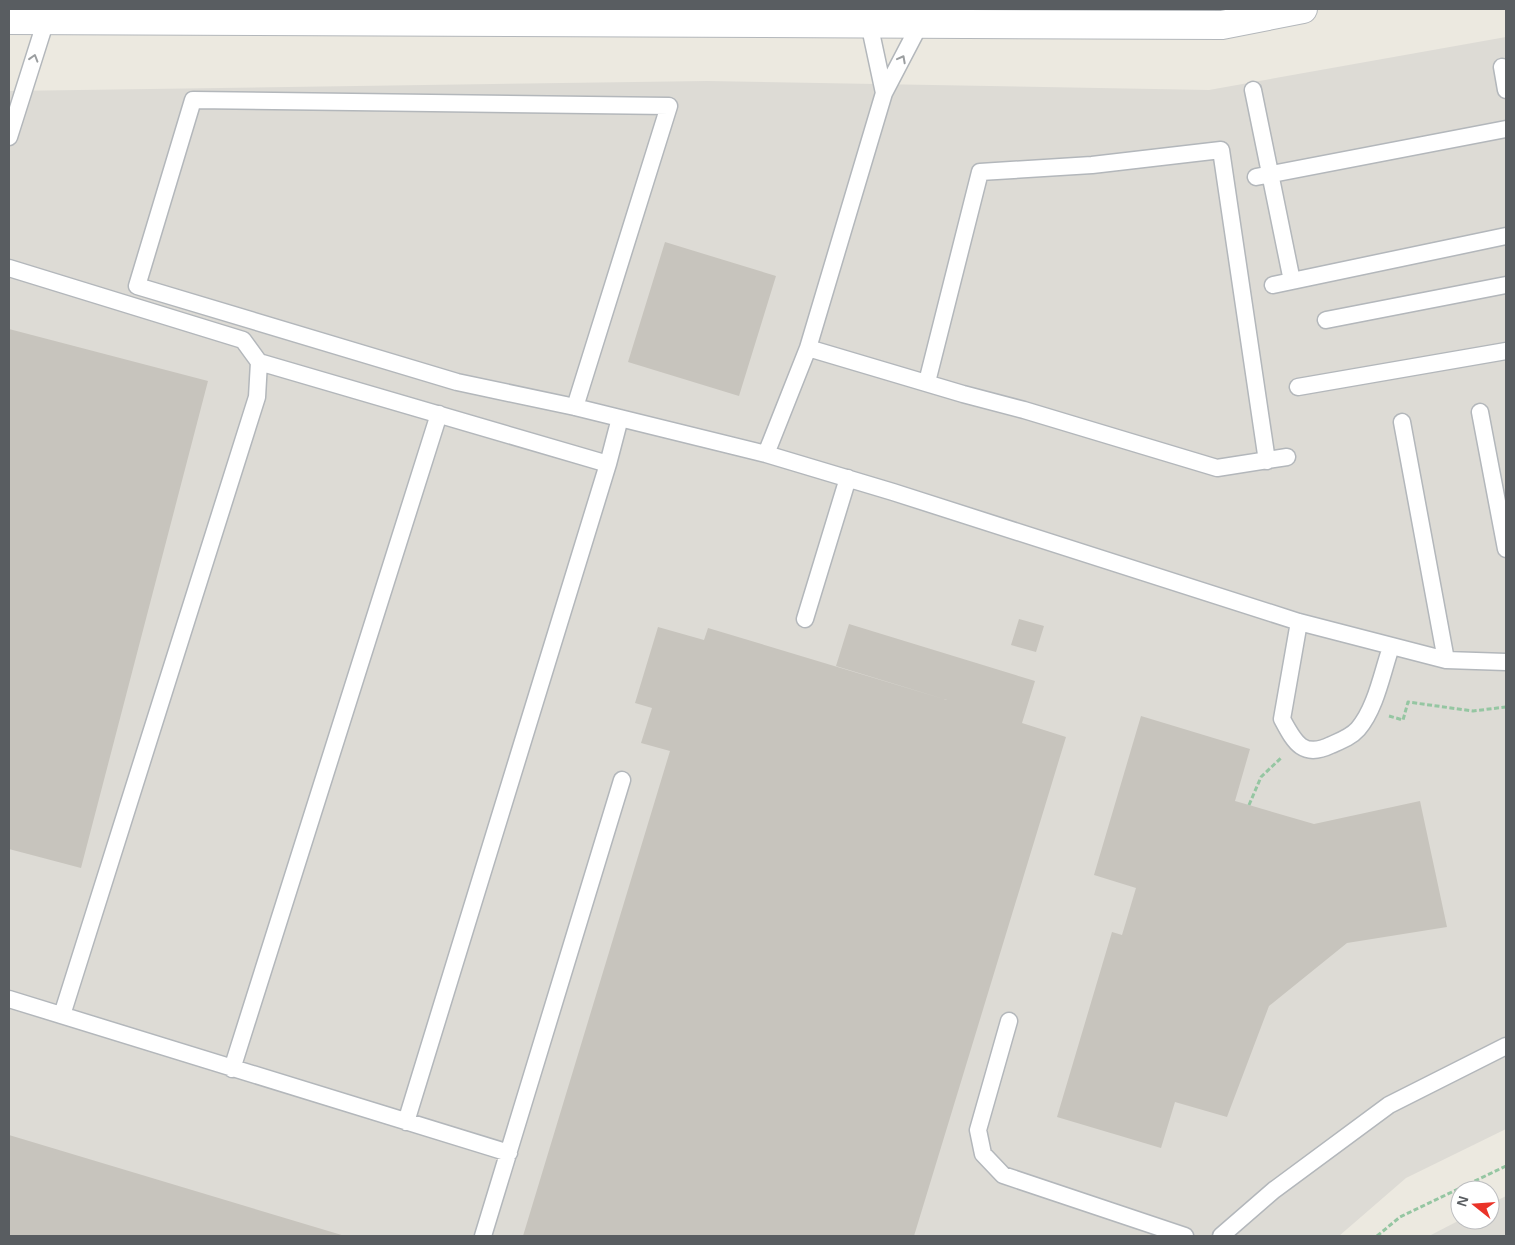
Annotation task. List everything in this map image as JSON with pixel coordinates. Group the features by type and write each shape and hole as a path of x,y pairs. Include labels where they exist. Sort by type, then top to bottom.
{"street":[{"path":"9,20 920,16 1222,25 1303,9"}],"lane":[{"path":"868,16 884,93"},
{"path":"766,454 808,348 884,93 920,16"},
{"path":"9,138 46,20"},
{"path":"1502,67 1506,90"},
{"path":"1253,90 1264,176 1292,281"},
{"path":"575,407 669,106 193,100 137,286 457,382 575,407 766,454 848,478 1299,622 1446,660 1506,662"},
{"path":"1264,176 1506,130"},
{"path":"927,382 980,172 1092,165 1221,150 1267,461"},
{"path":"1273,285 1506,236"},
{"path":"9,268 243,340 259,362 608,464"},
{"path":"1326,320 1506,285"},
{"path":"808,348 1217,468 1288,457"},
{"path":"1298,387 1506,351"},
{"path":"62,1015 257,397 259,362"},
{"path":"1480,412 1506,549"},
{"path":"232,1069 439,414"},
{"path":"406,1122 608,464 620,418"},
{"path":"1402,422 1446,660"},
{"path":"805,619 848,478"},
{"path":"1299,622 1282,719 1296,744 1307,750 1324,749 1357,730 1369,710 1391,647"},
{"path":"483,1236 622,780"},
{"path":"9,999 509,1153"},
{"path":"1009,1022 978,1130 983,1154 1004,1175 1185,1236"},
{"path":"1221,1236 1274,1190 1390,1105 1506,1046"}],"path":[{"path":"1378,1236 1400,1217 1506,1166"}],"shaded area":[{"path":"1506,37 1506,1129 1406,1178 1339,1236 9,1236 9,91 707,81 1209,90"},
{"path":"1506,1196 1506,1236 1429,1236 1450,1225 1450,1230 1500,1230 1500,1199"}],"building":[{"path":"665,242 776,276 739,396 628,362"},
{"path":"9,329 208,381 81,868 9,849"},
{"path":"1019,619 1044,626 1036,652 1011,645"},
{"path":"849,624 1035,681 1022,723 1066,737 914,1236 523,1236 670,751 641,743 652,708 635,703 658,627 704,640 708,628 947,700 836,666"},
{"path":"1141,716 1250,749 1235,801 1314,824 1420,801 1447,927 1347,943 1269,1006 1227,1117 1175,1102 1161,1148 1057,1117 1112,932 1122,935 1136,888 1094,875"},
{"path":"9,1135 345,1236 9,1236"}]}
